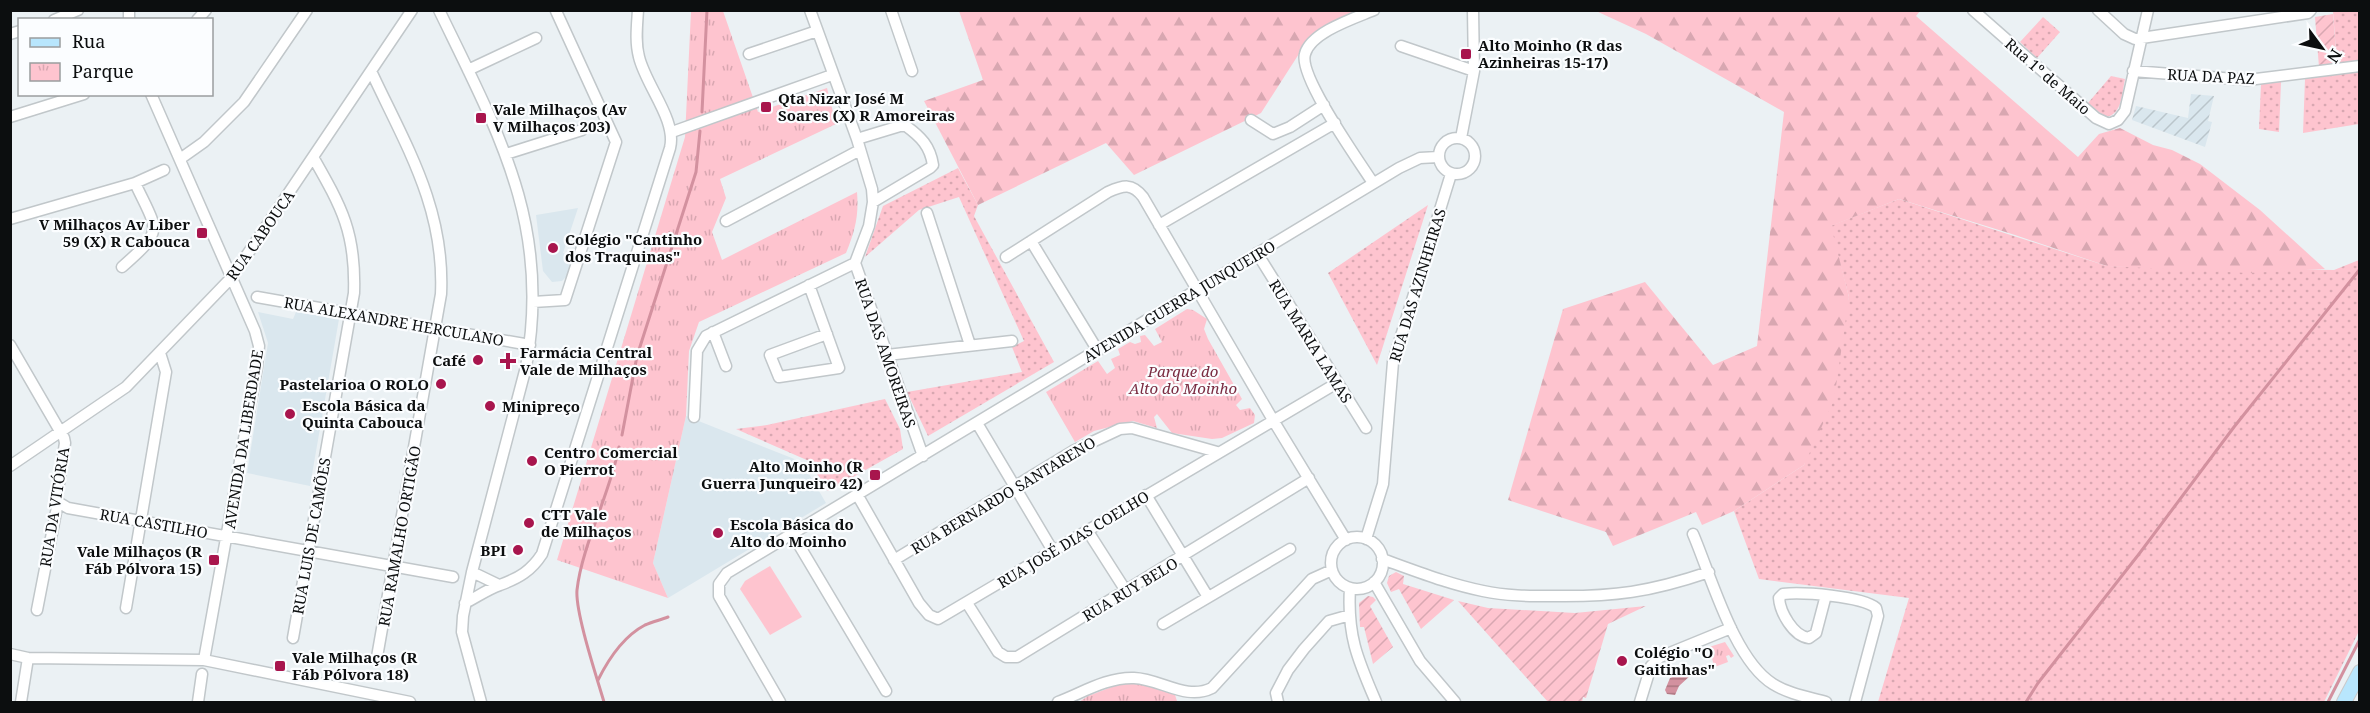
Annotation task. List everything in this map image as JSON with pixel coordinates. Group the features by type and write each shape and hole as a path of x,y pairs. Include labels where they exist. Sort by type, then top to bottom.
{"main road":[{"path":"2351,693 2360,672"}],"street":[{"path":"59,18 78,10"},
{"path":"180,159 204,142 244,102 308,10"},
{"name":"RUA CABOUCA","path":"10,466 118,393 160,353 232,277 412,10"},
{"path":"439,10 506,154 529,234 534,272 530,345 465,603 462,632 481,702"},
{"path":"465,603 499,585 516,580 531,569 542,554 670,148 672,132 639,57 636,42 638,10"},
{"name":"RUA DAS AMOREIRAS","path":"810,10 872,189 873,202 869,226 855,263 922,456"},
{"path":"891,10 912,71"},
{"path":"1373,183 1316,93 1305,70 1305,52 1321,34 1374,10"},
{"path":"1461,138 1474,71 1473,10"},
{"path":"2098,10 2128,36 2140,39 2308,13 2311,10"},
{"path":"2133,71 2148,10"},
{"path":"533,302 565,300 616,142 556,11"},
{"name":"Rua 1º de Maio","path":"1974,11 2100,121 2114,123 2125,111 2133,71"},
{"path":"749,54 817,31"},
{"path":"468,70 536,38"},
{"path":"1401,46 1474,71"},
{"name":"RUA DA PAZ","path":"2133,71 2234,80 2261,79 2360,66"},
{"name":"RUA RAMALHO ORTIGÃO","path":"371,71 422,177 438,236 442,274 435,327 377,657"},
{"path":"672,132 832,75"},
{"path":"10,117 78,96"},
{"name":"AVENIDA DA LIBERDADE","path":"152,96 232,277 259,346 204,660"},
{"path":"1251,120 1273,134 1290,127 1324,105"},
{"path":"1159,225 1335,123"},
{"path":"726,221 858,144 900,126 906,126 926,143 933,165 873,202"},
{"path":"506,154 582,130"},
{"path":"1461,138 1472,144 1476,157 1474,164 1465,173 1451,174 1442,167 1438,157 1439,150 1448,140 1461,138"},
{"name":"RUA LUIS DE CAMÕES","path":"293,638 350,312 355,270 353,246 338,200 314,157"},
{"name":"AVENIDA GUERRA JUNQUEIRO","path":"780,702 722,602 718,590 719,584 727,573 1198,291 1373,183 1420,158 1438,157"},
{"path":"10,219 135,183 165,170"},
{"name":"RUA DAS AZINHEIRAS","path":"1366,539 1383,484 1393,362 1451,174"},
{"path":"122,267 148,244 154,232 153,220 135,183"},
{"path":"1006,257 1108,192 1125,185 1135,187 1346,540"},
{"path":"927,213 970,345"},
{"path":"1031,241 1098,351"},
{"name":"RUA MARIA LAMAS","path":"1257,254 1366,428"},
{"path":"694,417 697,351 703,339 855,263"},
{"path":"809,285 839,368 779,377 770,355 826,334"},
{"name":"RUA ALEXANDRE HERCULANO","path":"257,297 530,345"},
{"path":"713,332 726,366"},
{"path":"887,355 1012,341"},
{"name":"RUA DA VITÓRIA","path":"10,345 61,432 65,443 58,502 37,610"},
{"path":"126,608 166,372 160,353"},
{"name":"RUA JOSÉ DIAS COELHO","path":"858,496 919,603 933,618 938,619 1337,382"},
{"path":"977,423 1053,551"},
{"name":"RUA BERNARDO SANTARENO","path":"894,560 1073,451 1120,429 1132,428 1217,452"},
{"name":"RUA RUY BELO","path":"967,603 998,652 1006,657 1017,657 1309,478"},
{"path":"1146,495 1208,597"},
{"name":"RUA CASTILHO","path":"58,502 68,508 453,577"},
{"path":"1087,530 1126,591"},
{"path":"1693,534 1731,628 1749,662 1767,679 1793,693 1826,702"},
{"path":"793,535 886,692"},
{"path":"1366,539 1379,549 1383,559 1382,572 1374,582 1363,588 1350,588 1339,582 1332,570 1334,552 1346,540 1366,539"},
{"path":"1163,624 1290,549"},
{"path":"1383,559 1456,585 1499,594 1525,596 1599,597 1629,594 1709,572"},
{"path":"1058,702 1070,700 1105,682 1135,678 1201,694 1212,688 1312,579 1332,570"},
{"path":"472,572 499,585"},
{"path":"1374,582 1420,661 1455,702"},
{"path":"1350,588 1354,651 1376,702"},
{"path":"1826,595 1816,633 1809,638 1800,635 1782,611 1779,597 1787,593 1826,595 1868,603 1876,608 1878,616 1855,702"},
{"path":"1278,702 1276,693 1288,670 1304,649 1329,621 1350,615"},
{"path":"1640,702 1649,669 1657,659 1731,628"},
{"path":"10,654 28,658 204,660 370,698 410,702"},
{"path":"21,702 28,658"},
{"path":"198,702 202,674"},
{"path":"1183,691 1189,702"}],"shaded area":[{"path":"2191,94 2214,96 2208,121 2212,122 2205,147 2132,120 2136,106 2188,118"},
{"name":"Colégio \"Cantinho dos Traquinas\"","path":"578,208 563,253 573,257 568,275 562,281 552,282 543,271 536,215"},
{"name":"Escola Básica da Quinta Cabouca","path":"258,312 293,319 296,312 339,319 310,486 247,473 268,343"},
{"name":"Escola Básica do Alto do Moinho","path":"686,416 802,462 826,503 668,598 653,563"},
{"path":"1686,670 1690,671 1691,675 1679,686 1675,695 1667,694 1665,690 1670,678"}],"green space":[{"path":"691,11 723,11 758,112 827,88 836,124 720,179 726,198 712,232 722,260 857,192 857,216 846,253 699,322 689,351 686,416 653,563 668,598 557,560 685,137"},
{"path":"959,11 1376,11 1304,46 1261,113 1134,175 1106,143 978,205 924,101 983,80"},
{"path":"1596,11 1920,11 1916,16 2078,157 2099,134 2120,128 2153,145 2172,150 2200,164 2260,210 2325,269 2248,273 2107,266 1899,199 1831,226 1849,297 1834,400 1804,465 1734,511 1702,525 1696,512 1613,546 1606,532 1508,500 1563,309 1645,282 1713,365 1757,346 1784,112 1646,34"},
{"path":"2333,11 2359,11 2359,62 2337,65"},
{"path":"2333,14 2337,65 2319,67 2315,17"},
{"path":"2043,17 2060,32 2037,58 2020,42"},
{"path":"2359,71 2359,124 2303,133 2305,79"},
{"path":"2111,76 2125,79 2118,108 2111,116 2105,117 2088,103"},
{"path":"2281,82 2279,132 2259,129 2261,84"},
{"path":"958,168 978,205 974,216 1054,362 928,436 907,392 1022,372 1012,347 1024,341 959,197 919,210 865,257 883,206"},
{"path":"1899,199 2107,266 2334,270 2359,260 2359,631 2324,702 1878,702 1909,598 1759,579 1734,511 1804,465 1849,297 1830,226"},
{"path":"1428,205 1377,365 1328,273"},
{"name":"Parque do Alto do Moinho","path":"1187,309 1207,319 1204,329 1208,339 1242,399 1236,405 1240,410 1250,408 1255,415 1254,423 1222,438 1212,439 1172,433 1157,414 1154,417 1157,428 1133,421 1094,431 1075,442 1046,392 1098,361 1107,374 1115,368 1111,359 1120,355 1118,349 1130,342 1135,344 1141,342 1140,336 1145,335 1154,346 1162,342 1155,329"},
{"path":"885,399 900,429 903,449 828,491 809,461 736,429 767,425"},
{"path":"770,566 802,617 770,635 740,589 745,581"},
{"path":"1396,572 1404,576 1403,584 1454,600 1421,629 1399,589 1391,592 1387,583 1389,576"},
{"path":"1368,596 1376,600 1370,606 1393,647 1373,664 1364,627 1360,627 1359,603"},
{"path":"1458,601 1488,608 1575,613 1646,606 1608,624 1586,698 1583,697 1582,702 1548,702"},
{"path":"1725,642 1734,656 1731,658 1729,655 1726,656 1728,662 1712,668 1713,662 1709,647"},
{"path":"1125,682 1140,683 1175,695 1177,701 1079,702 1088,696"}],"waterway":[{"path":"702,112 707,10"},
{"path":"622,435 637,356 696,172 700,131"},
{"path":"2026,702 2038,683 2234,427 2360,269"},
{"path":"604,702 579,613 577,590 584,555 619,447"},
{"path":"598,680 612,657 630,635 645,625 668,617"},
{"path":"2328,702 2360,639"}],"place":[{"name":"Alto Moinho (R das Azinheiras 15-17)","path":"1466,54"},
{"name":"Qta Nizar José M Soares (X) R Amoreiras","path":"766,107"},
{"name":"Vale Milhaços (Av V Milhaços 203)","path":"481,118"},
{"name":"V Milhaços Av Liber 59 (X) R Cabouca","path":"202,233"},
{"name":"Colégio \"Cantinho dos Traquinas\"","path":"553,248"},
{"name":"Café","path":"478,360"},
{"name":"Farmácia Central Vale de Milhaços","path":"508,361"},
{"name":"Pastelarioa O ROLO","path":"441,384"},
{"name":"Minipreço","path":"490,406"},
{"name":"Escola Básica da Quinta Cabouca","path":"290,414"},
{"name":"Centro Comercial O Pierrot","path":"532,461"},
{"name":"Alto Moinho (R Guerra Junqueiro 42)","path":"875,475"},
{"name":"CTT Vale de Milhaços","path":"529,523"},
{"name":"Escola Básica do Alto do Moinho","path":"718,533"},
{"name":"BPI","path":"518,550"},
{"name":"Vale Milhaços (R Fáb Pólvora 15)","path":"214,560"},
{"name":"Colégio \"O Gaitinhas\"","path":"1622,661"},
{"name":"Vale Milhaços (R Fáb Pólvora 18)","path":"280,666"}]}
